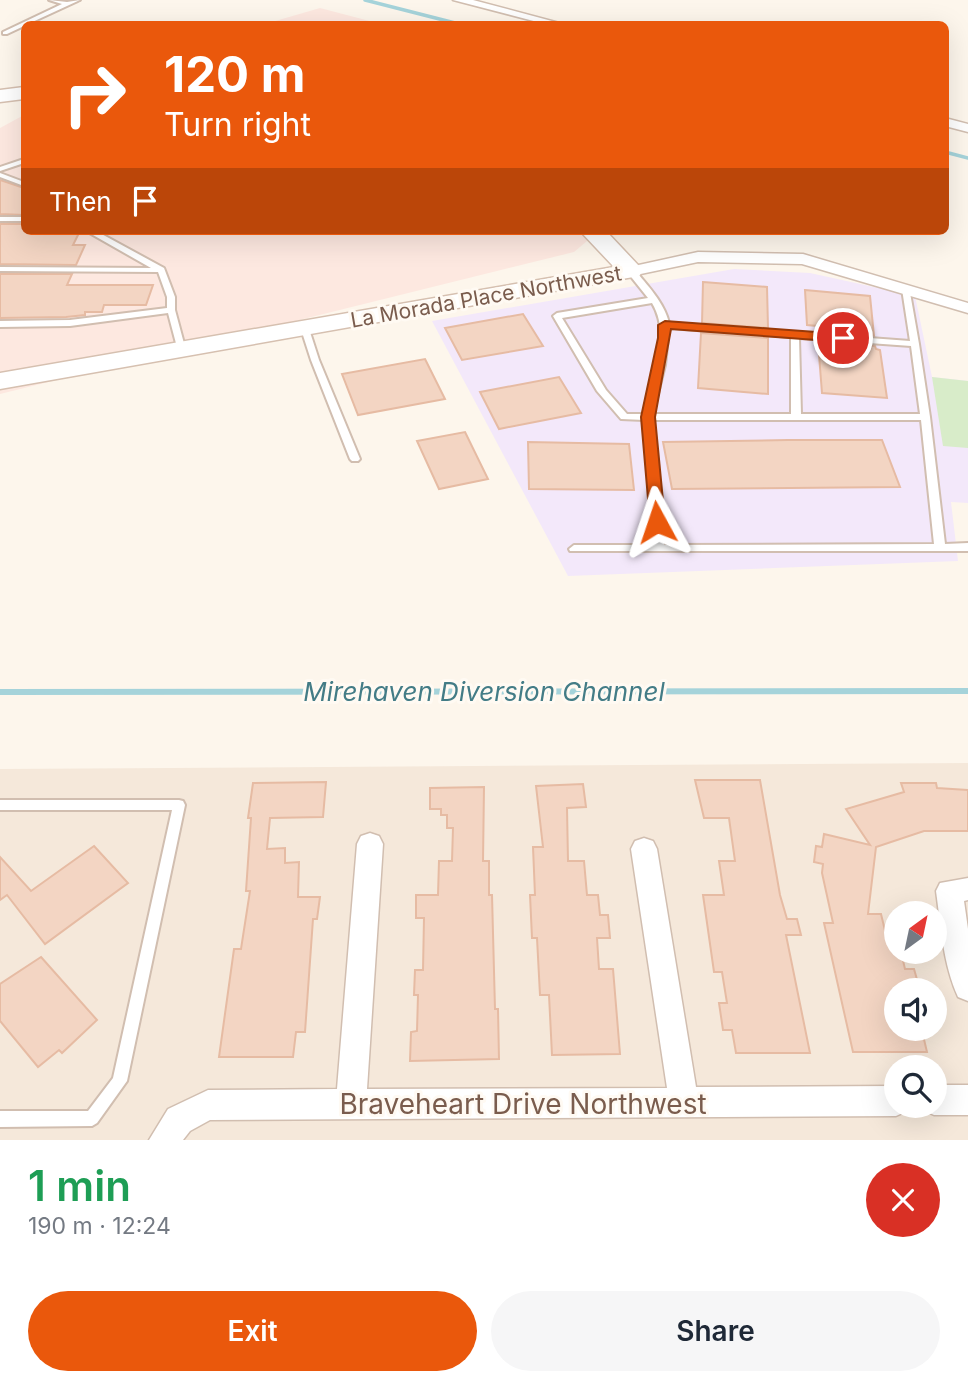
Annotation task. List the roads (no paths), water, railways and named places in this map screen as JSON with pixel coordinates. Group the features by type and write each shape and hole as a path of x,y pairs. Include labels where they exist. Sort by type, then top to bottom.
{"street":[{"path":"459,0 544,21"},
{"path":"0,96 21,93"},
{"path":"949,123 968,128"},
{"path":"596,235 631,271"},
{"name":"La Morada Place Northwest","path":"0,381 182,351 698,257 803,259 968,308"},
{"path":"351,1103 370,844"},
{"path":"644,849 684,1104"},
{"path":"958,890 958,953 968,988"},
{"path":"947,1100 968,1100"},
{"name":"Braveheart Drive Northwest","path":"164,1140 179,1120 208,1105 884,1101"}],"lane":[{"path":"52,0 67,5"},
{"path":"31,21 77,0"},
{"path":"2,34 21,26"},
{"path":"0,172 21,162"},
{"path":"0,172 21,182"},
{"path":"0,219 21,219"},
{"path":"97,235 161,270 171,297 171,310 182,351"},
{"path":"0,269 161,270"},
{"path":"631,271 665,318 665,338 648,417 659,549"},
{"path":"906,289 925,417 940,548"},
{"path":"653,300 556,316 602,391 624,417 925,417"},
{"path":"0,324 70,323 171,310"},
{"path":"665,325 915,344"},
{"path":"305,329 314,360 355,459"},
{"path":"795,335 796,417"},
{"path":"574,549 968,547"},
{"path":"0,804 179,805 120,1081 92,1118 0,1119"}],"waterway":[{"path":"365,0 447,21"},
{"path":"949,153 968,158"},
{"name":"Mirehaven Diversion Channel","path":"0,692 968,691"}]}
